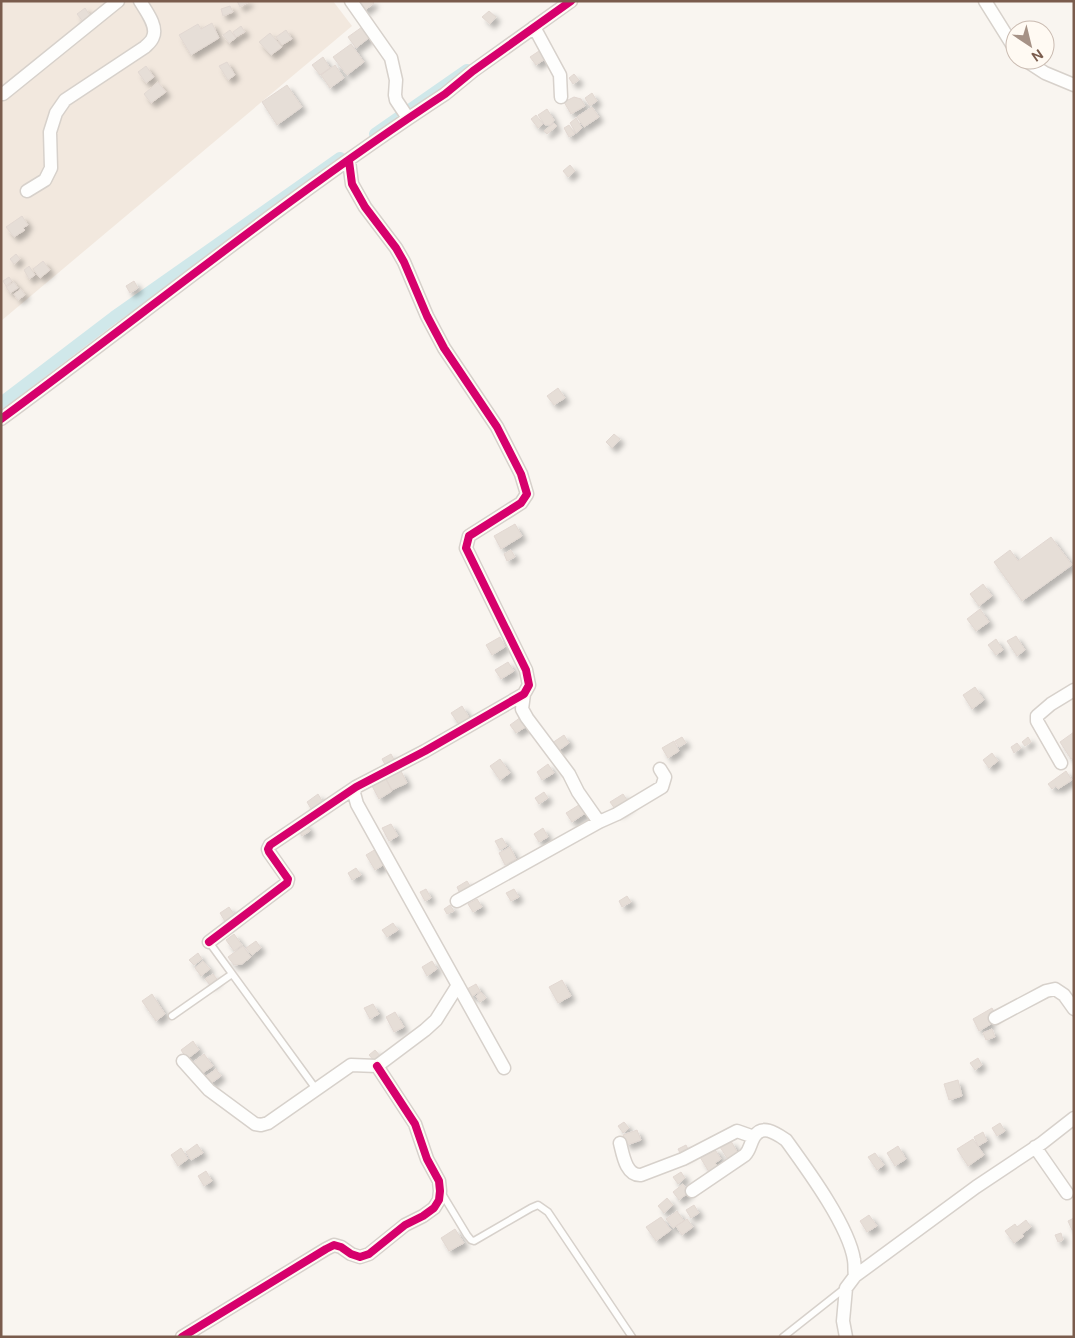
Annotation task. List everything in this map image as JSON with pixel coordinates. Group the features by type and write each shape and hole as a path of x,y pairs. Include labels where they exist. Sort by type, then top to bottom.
{"street":[{"path":"3,94 118,1"},
{"path":"27,191 45,180 50,168 50,132 56,113 65,100 145,47 153,38 154,30 151,21 140,1"},
{"path":"351,1 374,31 395,66 394,94 404,113"},
{"path":"1,418 73,366 257,226 348,161 404,113 445,94 473,71 571,1"},
{"path":"985,1 1005,33"},
{"path":"534,27 560,75 561,96"},
{"path":"1040,70 1074,85"},
{"path":"348,161 352,184 360,200 396,248 444,348 481,400 525,483 527,494 521,503 469,536 466,548 526,670 529,685 524,694 522,709 569,774 578,792 599,822"},
{"path":"1061,763 1037,721 1037,716 1051,704 1074,690"},
{"path":"209,942 287,883 288,879 269,852 268,847 356,787 433,747 524,694"},
{"path":"457,901 599,822 617,814 662,787 665,777 660,769"},
{"path":"356,787 354,793 357,804 504,1068"},
{"path":"183,1061 209,1090 255,1124 260,1125 268,1122 351,1065 377,1066 426,1030 436,1020 458,985"},
{"path":"995,1018 1046,990 1055,989 1064,995 1074,1009"},
{"path":"182,1337 326,1249 341,1246 351,1254 360,1257 370,1254 405,1225 434,1208 439,1200 439,1180 421,1144 415,1124 377,1066"},
{"path":"846,1337 843,1321 846,1288 854,1276 976,1186 1035,1147 1074,1118"},
{"path":"692,1191 745,1156 749,1152 754,1137 760,1130 768,1130 786,1140 836,1215 847,1236 854,1260 854,1276"},
{"path":"620,1143 627,1166 632,1173 641,1175 683,1158 737,1131 754,1137"},
{"path":"1035,1147 1067,1193"}],"lane":[{"path":"209,942 316,1089"},
{"path":"172,1016 232,974"},
{"path":"440,1191 467,1235 474,1241 531,1208 538,1205 543,1207 592,1275 632,1337"},
{"path":"782,1337 846,1288"}],"shaded area":[{"path":"1,1 333,1 352,26 1,321"}],"building":[{"path":"237,1 249,1 249,2 240,7"},
{"path":"356,1 372,1 374,3 364,11"},
{"path":"230,6 233,12 223,16 221,9"},
{"path":"85,8 91,17 84,23 77,14"},
{"path":"489,11 496,17 490,24 482,17"},
{"path":"212,23 219,38 191,55 179,35 198,24 201,29"},
{"path":"241,26 245,32 236,37 233,32"},
{"path":"362,27 370,37 356,48 348,37"},
{"path":"230,30 236,38 229,43 223,35"},
{"path":"286,30 292,39 282,45 276,37"},
{"path":"270,33 282,47 271,55 259,42"},
{"path":"351,44 364,62 347,75 333,57"},
{"path":"539,51 545,59 536,65 530,57"},
{"path":"323,57 330,68 320,75 312,65"},
{"path":"227,62 235,75 228,80 219,66"},
{"path":"335,65 344,78 330,88 321,75"},
{"path":"146,66 154,77 146,83 138,72"},
{"path":"574,74 579,80 573,84 569,78"},
{"path":"158,82 166,92 151,103 144,94"},
{"path":"287,85 302,107 277,125 262,102"},
{"path":"592,93 597,101 590,106 585,98"},
{"path":"574,97 581,99 585,106 571,114 564,102"},
{"path":"592,107 599,117 584,127 577,117"},
{"path":"547,109 554,120 551,125 545,125 538,115"},
{"path":"536,115 543,124 538,128 531,119"},
{"path":"576,118 582,128 576,133 570,123"},
{"path":"554,123 557,126 547,134 544,131"},
{"path":"569,125 575,134 569,137 564,128"},
{"path":"570,165 575,171 568,177 563,171"},
{"path":"22,216 28,225 23,228 25,230 14,237 6,227"},
{"path":"16,254 20,259 14,264 10,259"},
{"path":"43,261 50,270 40,278 33,269"},
{"path":"29,266 35,275 29,279 24,270"},
{"path":"9,277 12,281 6,286 3,281"},
{"path":"134,281 138,288 130,293 126,286"},
{"path":"14,282 18,288 10,293 6,287"},
{"path":"21,289 25,295 18,300 14,294"},
{"path":"558,388 565,398 554,405 547,396"},
{"path":"614,434 620,439 612,448 606,442"},
{"path":"515,524 522,536 501,549 494,536"},
{"path":"1051,537 1072,565 1022,601 994,562 1010,550 1018,561"},
{"path":"511,550 515,557 507,561 504,554"},
{"path":"983,584 992,596 979,606 970,594"},
{"path":"980,609 989,622 976,631 967,619"},
{"path":"1016,636 1025,650 1017,656 1007,641"},
{"path":"500,637 505,647 492,655 486,645"},
{"path":"996,639 1003,650 996,655 988,645"},
{"path":"508,662 514,671 501,679 495,670"},
{"path":"975,687 984,700 972,709 963,695"},
{"path":"462,706 470,719 460,726 451,713"},
{"path":"521,717 527,726 516,733 510,725"},
{"path":"1074,732 1074,758 1071,759 1060,742"},
{"path":"564,735 569,743 558,751 552,743"},
{"path":"682,737 686,743 679,747 675,741"},
{"path":"1028,737 1031,742 1025,746 1022,742"},
{"path":"674,741 679,751 668,758 662,748"},
{"path":"1017,743 1021,748 1014,753 1011,747"},
{"path":"992,753 998,761 989,768 983,760"},
{"path":"391,754 396,763 387,768 382,759"},
{"path":"500,759 510,773 500,780 490,766"},
{"path":"548,764 554,773 542,780 537,772"},
{"path":"401,771 407,783 392,790 386,779"},
{"path":"1066,771 1072,780 1058,789 1056,786 1052,789 1048,784"},
{"path":"386,779 392,791 379,799 372,786"},
{"path":"544,792 548,798 539,804 535,798"},
{"path":"318,794 324,804 313,812 307,802"},
{"path":"623,794 630,804 618,813 610,802"},
{"path":"582,803 587,812 572,822 566,813"},
{"path":"305,823 310,831 302,836 297,828"},
{"path":"391,824 398,836 389,841 382,828"},
{"path":"543,828 548,837 539,842 534,834"},
{"path":"502,838 507,846 500,850 495,841"},
{"path":"510,847 516,859 505,865 499,853"},
{"path":"376,849 385,864 375,870 366,855"},
{"path":"356,868 361,875 352,880 348,873"},
{"path":"467,881 472,889 461,896 457,887"},
{"path":"426,889 431,898 425,901 420,892"},
{"path":"514,889 519,897 511,901 506,893"},
{"path":"627,896 631,902 622,907 619,901"},
{"path":"477,899 482,907 473,912 468,904"},
{"path":"450,905 454,911 447,914 444,909"},
{"path":"229,907 236,917 226,923 220,913"},
{"path":"393,923 398,930 387,937 382,930"},
{"path":"234,934 242,945 234,951 226,940"},
{"path":"256,941 261,948 252,955 246,948"},
{"path":"243,946 251,957 242,964 234,965 228,957"},
{"path":"198,953 202,959 194,965 189,960"},
{"path":"203,961 210,969 201,976 195,968"},
{"path":"432,961 437,969 427,976 422,967"},
{"path":"213,974 217,979 210,985 205,979"},
{"path":"562,980 571,996 558,1003 549,987"},
{"path":"476,984 480,991 471,997 467,989"},
{"path":"481,992 486,998 480,1002 476,996"},
{"path":"152,994 165,1014 156,1021 142,1001"},
{"path":"373,1004 379,1014 370,1019 364,1008"},
{"path":"992,1008 996,1015 988,1019 991,1024 979,1031 973,1019"},
{"path":"395,1012 404,1027 394,1032 386,1017"},
{"path":"992,1029 995,1037 986,1040 983,1033"},
{"path":"193,1041 199,1050 187,1059 181,1050"},
{"path":"375,1050 382,1058 376,1063 369,1055"},
{"path":"204,1054 213,1066 201,1074 192,1063"},
{"path":"978,1058 982,1065 975,1070 970,1063"},
{"path":"216,1069 221,1076 210,1084 205,1077"},
{"path":"958,1080 962,1096 949,1100 944,1084"},
{"path":"624,1122 629,1128 623,1133 618,1126"},
{"path":"1000,1123 1005,1131 997,1136 992,1128"},
{"path":"637,1130 641,1140 627,1145 623,1135"},
{"path":"983,1132 987,1141 978,1146 974,1137"},
{"path":"973,1139 984,1155 968,1166 957,1149"},
{"path":"731,1141 739,1155 729,1161 720,1147"},
{"path":"197,1144 203,1153 191,1160 186,1152"},
{"path":"686,1145 690,1153 682,1157 678,1149"},
{"path":"898,1146 906,1159 895,1166 887,1153"},
{"path":"181,1148 188,1159 178,1166 171,1155"},
{"path":"714,1148 721,1159 715,1163 718,1167 709,1172 700,1157"},
{"path":"875,1153 884,1165 877,1170 868,1157"},
{"path":"206,1171 212,1181 204,1186 198,1176"},
{"path":"681,1172 685,1178 678,1184 673,1177"},
{"path":"683,1184 689,1192 679,1200 673,1192"},
{"path":"667,1198 673,1205 664,1213 658,1206"},
{"path":"694,1205 699,1213 691,1218 686,1210"},
{"path":"677,1211 684,1221 673,1228 666,1219"},
{"path":"869,1215 877,1226 867,1232 860,1221"},
{"path":"661,1217 671,1230 656,1241 646,1227"},
{"path":"1074,1218 1074,1230 1072,1230 1068,1221"},
{"path":"687,1219 693,1227 682,1235 676,1226"},
{"path":"1026,1220 1031,1227 1022,1234 1024,1236 1014,1243 1005,1231 1015,1224 1017,1227"},
{"path":"455,1229 464,1243 449,1251 441,1238"},
{"path":"1061,1233 1063,1240 1058,1242 1055,1235"}],"waterway":[{"path":"375,134 467,70"},
{"path":"1,403 114,317 340,158"}],"cycle path":[{"path":"1,419 276,212 445,94 473,71 571,1"},
{"path":"209,942 287,883 288,879 269,852 270,845 356,787 425,751 524,694 529,685 526,670 466,548 469,536 521,503 527,494 521,474 497,427 444,348 396,248 365,207 352,184 349,161"},
{"path":"182,1337 326,1249 334,1245 360,1257 369,1254 405,1225 434,1208 439,1200 439,1181 427,1159 415,1124 377,1066"}]}
